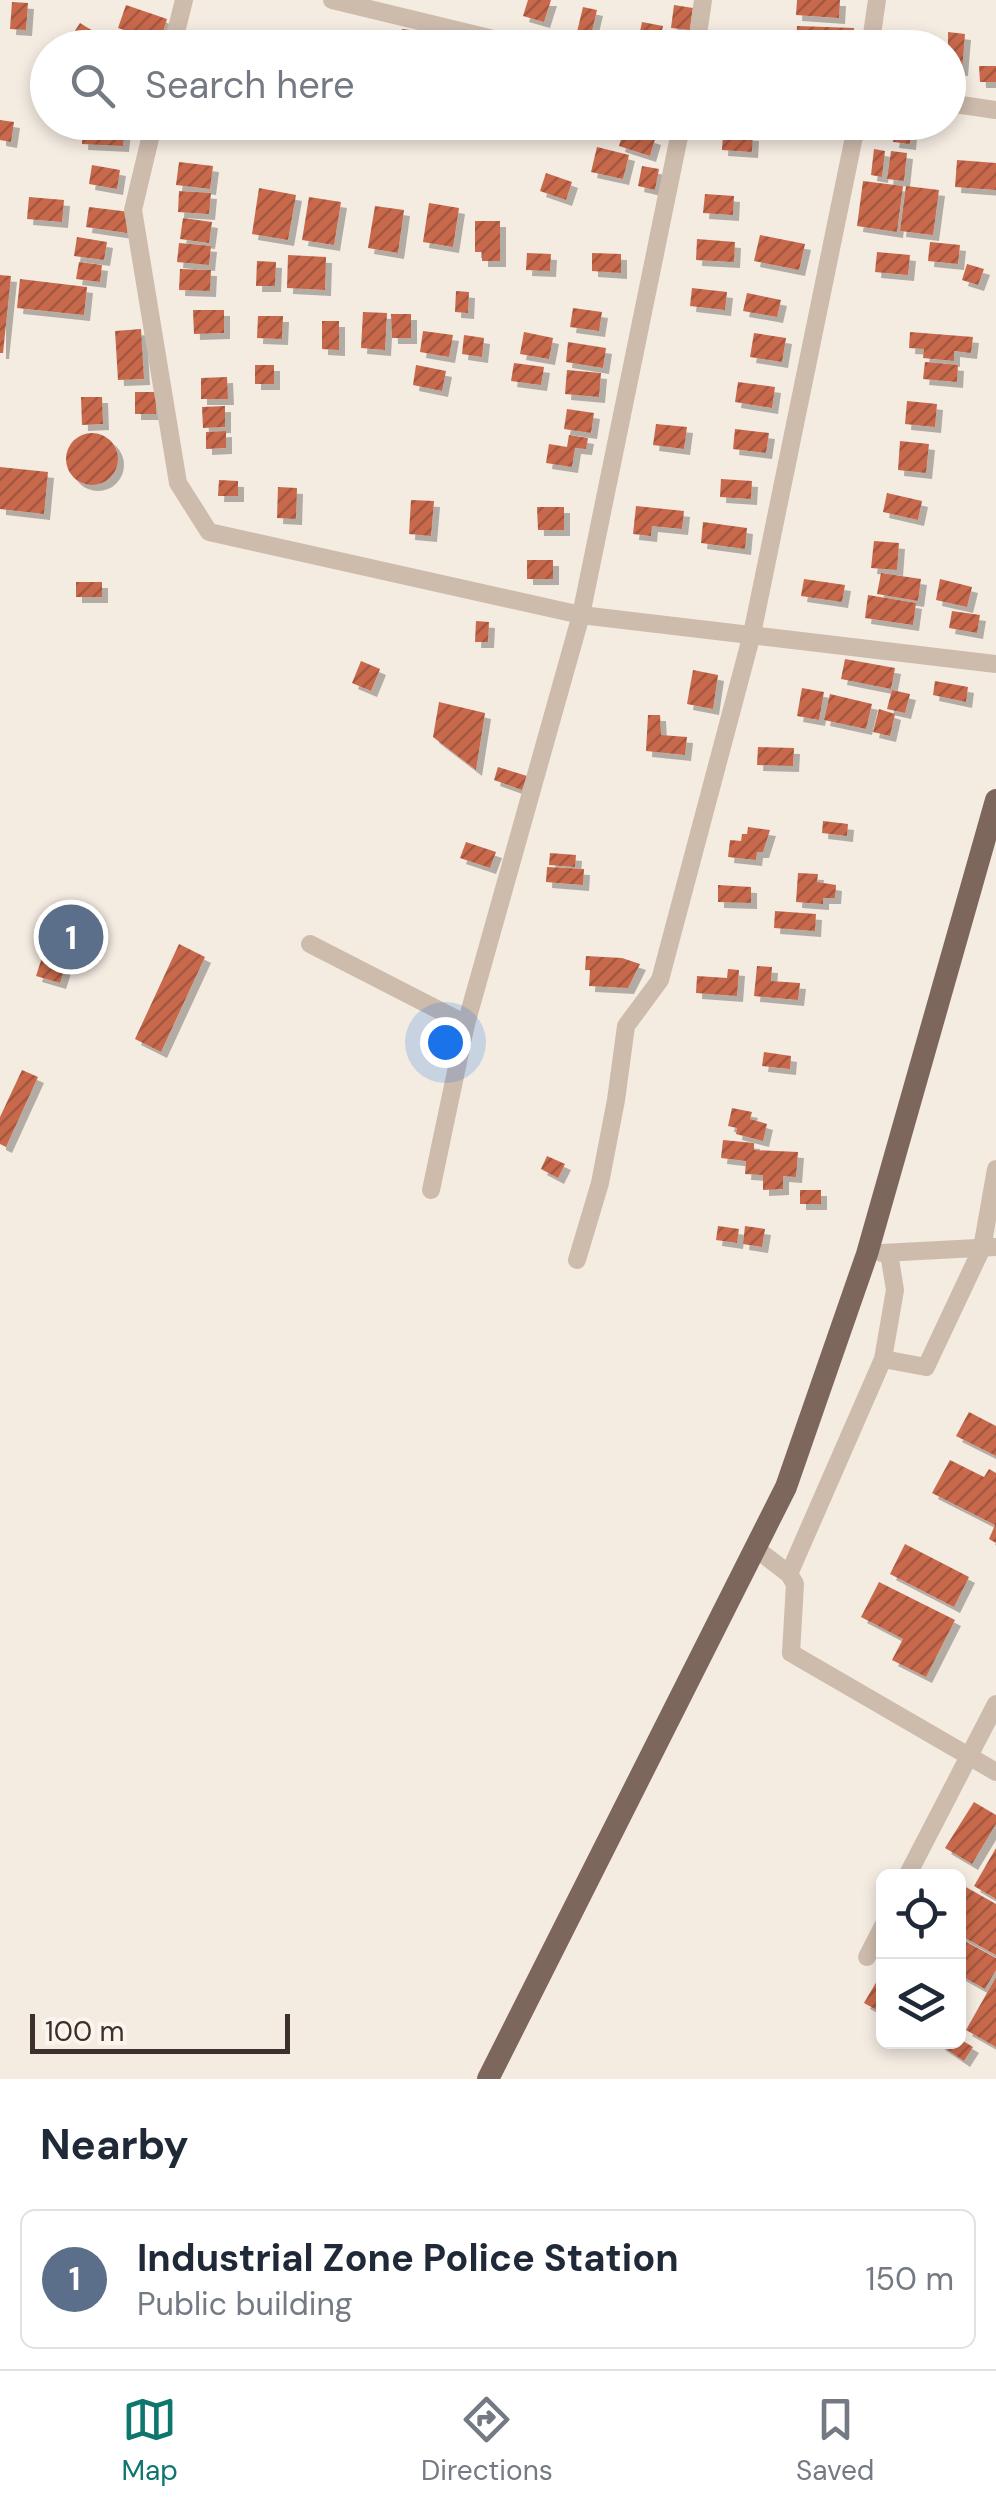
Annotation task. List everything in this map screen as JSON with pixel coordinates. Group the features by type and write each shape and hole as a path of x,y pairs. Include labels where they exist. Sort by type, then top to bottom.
{"main road":[{"path":"488,2079 786,1487 878,1254 996,800"}],"street":[{"path":"176,30 184,0"},
{"path":"332,0 456,30"},
{"path":"699,30 703,0"},
{"path":"873,30 877,0"},
{"path":"966,106 996,110"},
{"path":"150,140 134,210 178,483 209,532 581,615 996,664"},
{"path":"431,1190 466,1024 581,615 678,140"},
{"path":"577,1260 600,1183 626,1026 660,980 752,634 854,140"},
{"path":"310,944 466,1024"},
{"path":"882,1359 926,1368 989,1247 996,1170"},
{"path":"789,1574 882,1359 896,1290 878,1254 989,1247"},
{"path":"754,1548 789,1574 795,1584 790,1652 996,1772"},
{"path":"910,1869 996,1704"},
{"path":"867,1958 876,1940"}],"building":[{"path":"528,0 551,0 544,22 523,16"},
{"path":"797,0 840,0 839,18 796,15"},
{"path":"12,2 28,3 26,30 10,29"},
{"path":"126,5 167,19 164,30 118,28"},
{"path":"674,5 693,8 690,30 671,28"},
{"path":"583,7 597,10 592,30 577,30"},
{"path":"642,22 663,26 662,30 640,30"},
{"path":"797,26 854,28 854,30 797,30"},
{"path":"979,66 996,66 996,82 980,82"},
{"path":"0,120 14,122 11,142 0,140"},
{"path":"82,140 124,140 123,146 82,144"},
{"path":"621,140 655,140 650,156 619,146"},
{"path":"723,140 753,140 752,152 722,150"},
{"path":"597,147 629,155 623,179 591,172"},
{"path":"874,149 885,151 882,177 871,175"},
{"path":"891,151 907,153 904,181 887,179"},
{"path":"957,160 996,163 996,190 955,187"},
{"path":"179,162 213,166 210,189 176,185"},
{"path":"92,165 120,170 117,189 89,184"},
{"path":"642,166 659,169 655,190 638,186"},
{"path":"546,173 572,182 566,200 540,191"},
{"path":"863,181 903,186 897,232 857,226"},
{"path":"906,186 939,190 933,235 900,231"},
{"path":"259,188 296,195 288,240 252,234"},
{"path":"179,191 211,193 209,214 178,212"},
{"path":"705,194 734,196 733,215 703,213"},
{"path":"29,197 64,200 62,222 27,219"},
{"path":"309,197 341,202 334,245 302,240"},
{"path":"429,203 459,208 453,247 423,242"},
{"path":"375,206 404,210 398,253 368,248"},
{"path":"89,207 130,212 127,233 86,227"},
{"path":"183,218 212,222 209,243 180,239"},
{"path":"475,221 500,221 500,261 482,261 482,252 475,252"},
{"path":"760,235 805,244 799,270 754,261"},
{"path":"77,237 107,242 104,260 74,256"},
{"path":"697,239 735,242 734,262 696,260"},
{"path":"930,242 960,245 958,264 928,261"},
{"path":"179,243 211,246 209,265 177,262"},
{"path":"877,252 910,255 908,275 875,272"},
{"path":"527,253 551,254 550,271 526,270"},
{"path":"592,253 621,254 621,273 592,271"},
{"path":"288,255 326,257 325,290 287,288"},
{"path":"257,261 276,262 275,286 256,286"},
{"path":"79,262 102,265 100,282 76,279"},
{"path":"967,264 984,269 978,285 962,280"},
{"path":"180,269 211,270 210,291 179,290"},
{"path":"0,275 11,276 3,353 0,353"},
{"path":"20,279 87,287 84,315 17,308"},
{"path":"692,288 727,292 725,310 690,306"},
{"path":"456,291 469,292 468,313 455,312"},
{"path":"747,293 781,300 777,317 743,311"},
{"path":"573,308 602,312 599,331 570,327"},
{"path":"193,310 224,310 224,333 194,334"},
{"path":"363,312 387,313 385,350 361,348"},
{"path":"391,314 411,314 411,338 392,338"},
{"path":"258,316 283,316 282,339 257,338"},
{"path":"322,321 339,321 339,350 322,349"},
{"path":"141,329 144,379 118,380 115,331"},
{"path":"423,331 453,335 449,357 420,352"},
{"path":"524,332 553,338 549,359 520,354"},
{"path":"910,332 973,337 971,353 954,351 954,361 923,358 924,349 909,348"},
{"path":"754,333 786,338 782,362 750,357"},
{"path":"464,335 484,338 482,357 462,354"},
{"path":"568,342 606,348 603,368 566,362"},
{"path":"925,362 958,365 957,382 923,379"},
{"path":"514,363 544,367 541,385 511,381"},
{"path":"255,365 274,365 274,384 255,384"},
{"path":"416,365 446,371 442,391 413,385"},
{"path":"567,370 601,373 599,397 565,394"},
{"path":"227,377 228,399 201,399 201,378"},
{"path":"738,382 775,387 772,408 735,402"},
{"path":"135,392 156,392 156,414 135,414"},
{"path":"81,397 102,397 103,424 82,425"},
{"path":"907,401 937,404 935,427 905,424"},
{"path":"225,406 225,427 203,428 202,407"},
{"path":"567,409 594,413 591,433 564,429"},
{"path":"656,424 687,427 684,449 653,445"},
{"path":"735,429 769,433 766,453 733,449"},
{"path":"226,431 226,448 206,449 206,432"},
{"path":"92,433 110,441 118,459 110,477 92,485 74,477 66,459 74,441"},
{"path":"569,435 588,438 586,449 575,448 572,467 546,463 549,444 567,447"},
{"path":"900,441 929,444 926,473 898,470"},
{"path":"0,467 48,472 44,514 0,509"},
{"path":"721,479 752,481 751,499 720,497"},
{"path":"219,480 238,481 238,496 218,496"},
{"path":"278,487 297,488 296,519 277,518"},
{"path":"887,493 922,501 918,520 883,512"},
{"path":"411,500 434,501 431,536 409,534"},
{"path":"636,506 684,511 682,529 652,526 651,536 633,534"},
{"path":"537,507 564,507 564,530 538,530"},
{"path":"703,522 747,528 745,549 701,543"},
{"path":"874,541 899,543 897,570 871,568"},
{"path":"527,560 553,560 553,579 527,579"},
{"path":"881,573 921,579 918,601 877,594"},
{"path":"804,579 845,585 842,602 801,596"},
{"path":"940,579 972,587 967,607 936,600"},
{"path":"76,582 102,582 102,597 76,597"},
{"path":"868,595 916,603 913,625 865,618"},
{"path":"952,611 980,615 977,633 949,628"},
{"path":"476,621 489,622 488,642 475,642"},
{"path":"845,659 895,668 891,689 841,679"},
{"path":"361,661 380,669 371,691 352,683"},
{"path":"693,670 718,675 713,709 687,704"},
{"path":"935,681 968,687 966,702 933,695"},
{"path":"802,688 824,692 819,720 797,716"},
{"path":"892,690 910,694 905,713 887,709"},
{"path":"830,694 872,704 866,729 824,720"},
{"path":"439,702 485,713 476,770 433,737"},
{"path":"879,709 895,714 890,736 873,732"},
{"path":"648,715 660,715 661,735 687,737 685,755 646,751"},
{"path":"758,747 794,748 793,766 757,765"},
{"path":"498,767 527,776 522,790 494,780"},
{"path":"823,821 848,824 847,836 822,833"},
{"path":"748,827 770,830 763,852 757,852 756,860 728,857 730,840 741,841"},
{"path":"466,842 496,852 490,868 460,858"},
{"path":"550,853 576,855 575,867 549,865"},
{"path":"547,867 584,869 583,885 546,882"},
{"path":"798,873 818,874 817,882 836,885 835,898 823,898 823,904 796,902"},
{"path":"718,885 751,887 751,903 718,902"},
{"path":"60,902 83,909 78,925 90,929 86,940 75,937 60,983 36,976"},
{"path":"775,911 816,914 815,931 774,928"},
{"path":"179,944 205,957 161,1052 135,1039"},
{"path":"586,956 622,958 640,964 628,988 589,986"},
{"path":"757,966 772,967 771,981 800,983 798,1000 754,996"},
{"path":"728,969 739,970 737,996 696,993 697,976 727,978"},
{"path":"764,1052 791,1056 790,1069 762,1066"},
{"path":"22,1070 38,1077 6,1147 0,1144 0,1117"},
{"path":"732,1108 752,1112 750,1119 767,1124 763,1141 736,1134 737,1128 728,1126"},
{"path":"723,1140 754,1143 754,1150 798,1152 796,1177 783,1176 783,1189 763,1190 763,1175 745,1174 746,1161 721,1158"},
{"path":"547,1156 565,1164 558,1178 541,1169"},
{"path":"800,1190 821,1190 821,1204 800,1204"},
{"path":"718,1226 739,1229 737,1243 716,1240"},
{"path":"745,1226 765,1229 762,1247 743,1244"},
{"path":"969,1412 996,1426 996,1456 956,1436"},
{"path":"950,1460 984,1477 989,1469 996,1473 996,1543 989,1539 995,1525 932,1493"},
{"path":"905,1544 969,1577 954,1607 890,1574"},
{"path":"879,1582 955,1620 926,1677 892,1660 903,1639 861,1617"},
{"path":"974,1802 996,1815 996,1824 972,1864 945,1848"},
{"path":"996,1848 996,1899 974,1886"},
{"path":"966,1887 996,1904 996,1955 966,1938"},
{"path":"966,1942 996,1958 996,1970 985,1989 966,1978"},
{"path":"996,1977 996,2047 966,2030"},
{"path":"876,1983 876,2010 864,2003"},
{"path":"966,2043 973,2047 964,2061 946,2049 966,2049"}],"place":[{"name":"Industrial Zone Police Station","path":"71,937"}]}
